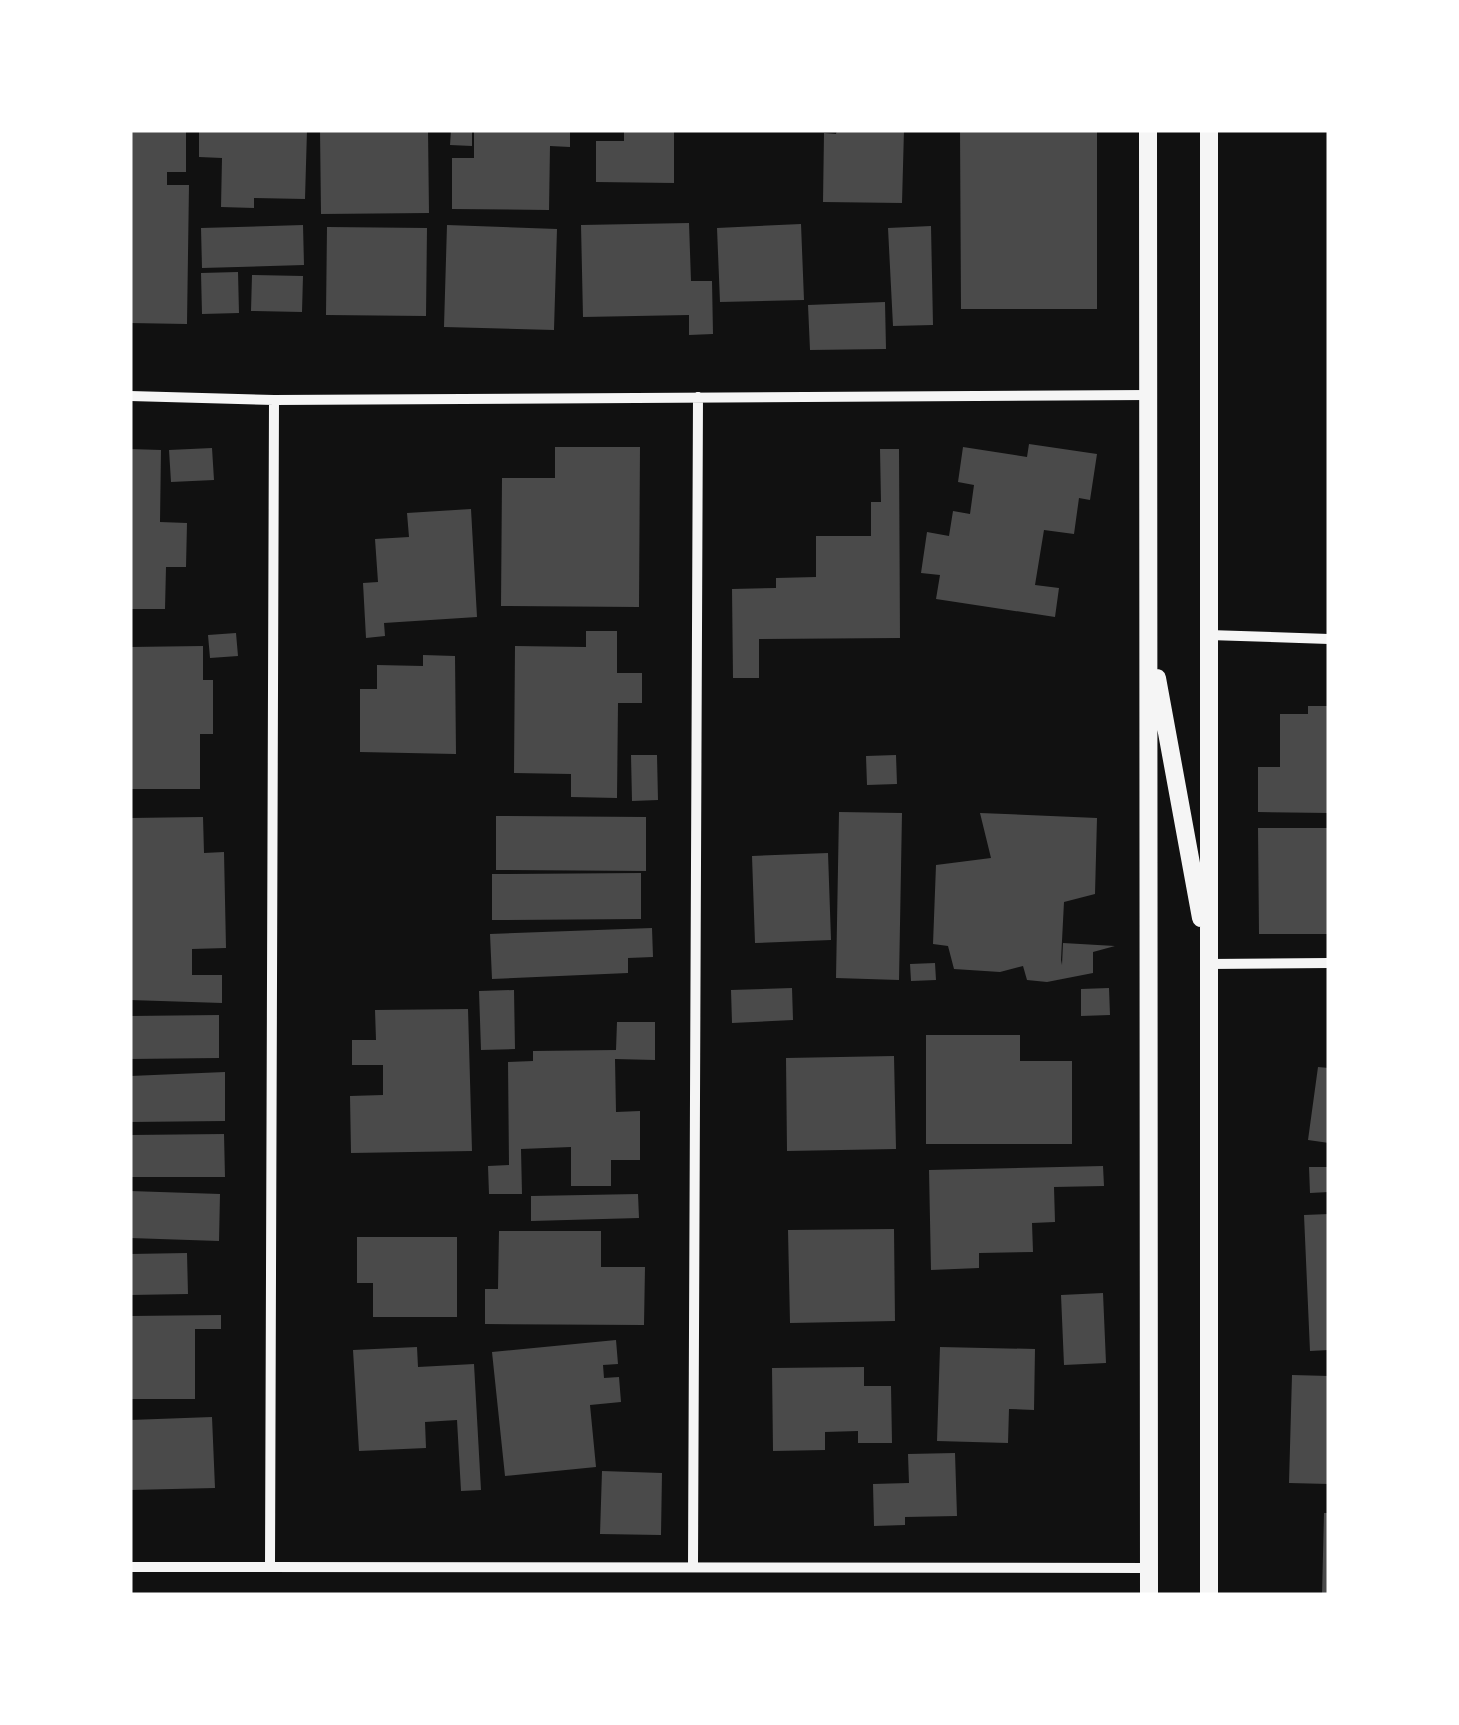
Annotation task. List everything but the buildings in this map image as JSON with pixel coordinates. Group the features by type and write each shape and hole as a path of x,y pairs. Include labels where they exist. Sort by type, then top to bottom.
{"street":[{"path":"1148,130 1149,1595"},
{"path":"1209,130 1210,1595"},
{"path":"130,396 274,400 1148,394"},
{"path":"692,1565 698,397"},
{"path":"270,1566 274,400"},
{"path":"1148,633 1210,964"},
{"path":"1209,635 1329,639"},
{"path":"1210,964 1329,963"},
{"path":"130,1567 1149,1568"}]}
